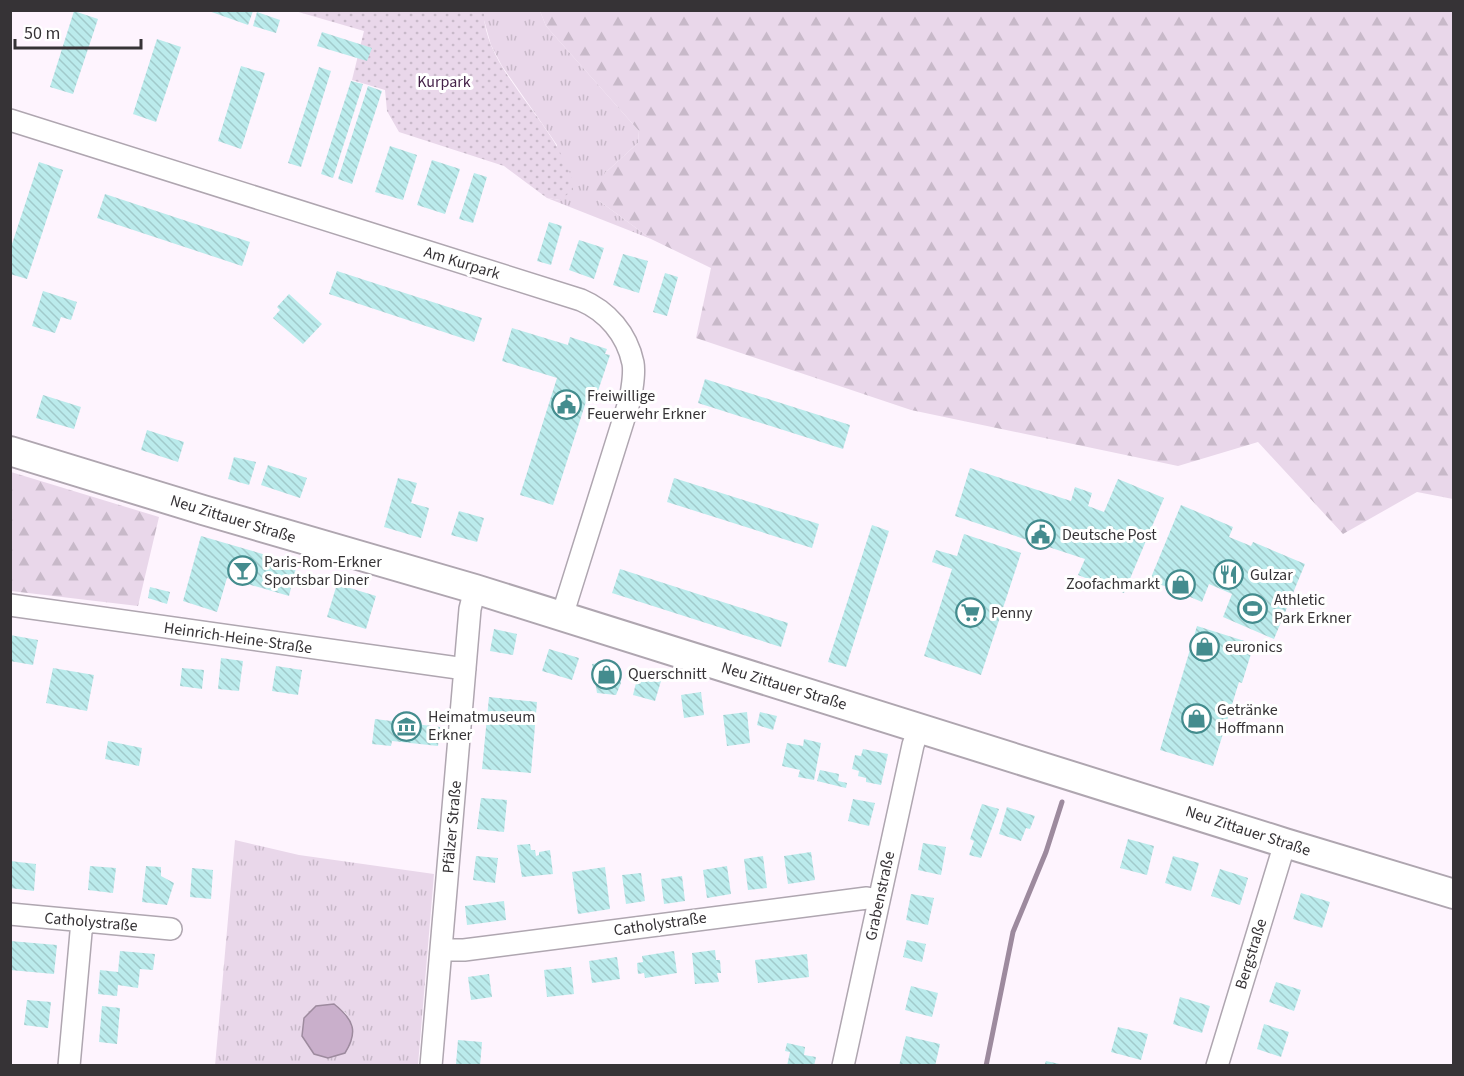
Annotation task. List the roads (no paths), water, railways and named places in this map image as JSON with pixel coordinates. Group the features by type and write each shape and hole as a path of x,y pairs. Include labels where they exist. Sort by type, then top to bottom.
{"main road":[{"name":"Neu Zittauer Straße","path":"10,452 475,589 1454,894"}],"street":[{"name":"Am Kurpark","path":"10,120 581,300 594,306 613,322 626,343 633,364 631,396 562,616"},
{"name":"Pfälzer Straße","path":"431,1065 470,609 475,589"},
{"name":"Heinrich-Heine-Straße","path":"10,604 172,629 465,669"},
{"name":"Grabenstraße","path":"843,1065 919,728"},
{"name":"Bergstraße","path":"1217,1065 1285,843"},
{"name":"Catholystraße","path":"441,950 464,950 867,898 879,900"},
{"name":"Catholystraße","path":"10,914 171,929"},
{"path":"69,1065 82,921"}],"waterway":[{"path":"986,1066 1013,932 1046,852 1062,802"}],"place":[{"name":"Freiwillige Feuerwehr Erkner","path":"566,405"},
{"name":"Deutsche Post","path":"1041,535"},
{"name":"Paris-Rom-Erkner Sportsbar Diner","path":"243,571"},
{"name":"Gulzar","path":"1229,575"},
{"name":"Zoofachmarkt","path":"1181,584"},
{"name":"Athletic Park Erkner","path":"1253,609"},
{"name":"Penny","path":"970,613"},
{"name":"euronics","path":"1204,647"},
{"name":"Querschnitt","path":"607,674"},
{"name":"Getränke Hoffmann","path":"1196,719"},
{"name":"Heimatmuseum Erkner","path":"407,726"}],"park label":[{"name":"Kurpark","path":"444,82"}]}
